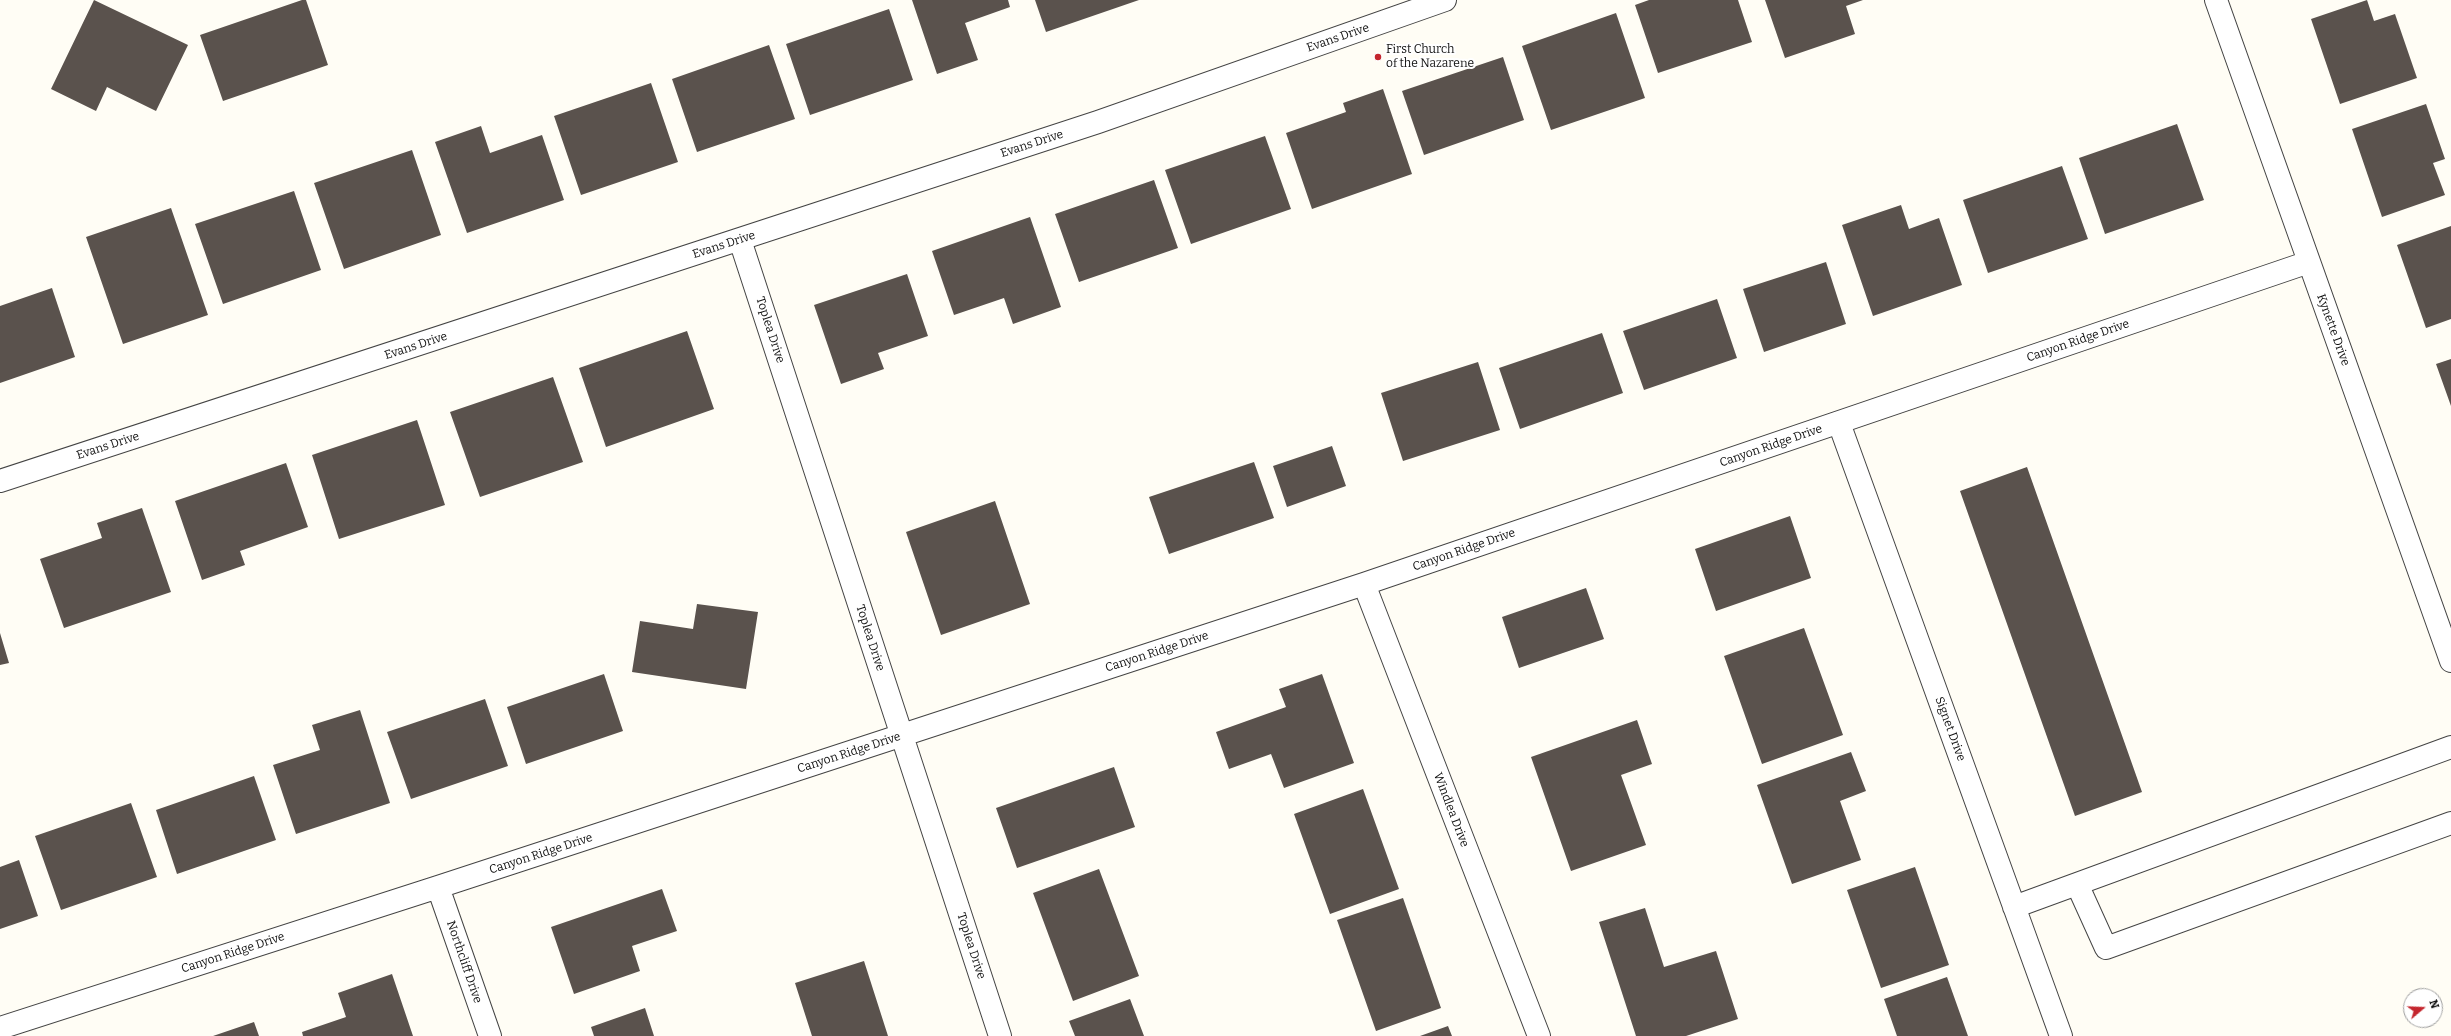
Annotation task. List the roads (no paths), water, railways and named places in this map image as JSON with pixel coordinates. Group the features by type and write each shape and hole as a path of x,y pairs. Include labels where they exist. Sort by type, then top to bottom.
{"street":[{"name":"Evans Drive","path":"0,481 1098,122 1445,0"},
{"name":"Kynette Drive","path":"2216,0 2451,661"},
{"name":"Toplea Drive","path":"740,240 1000,1036"},
{"name":"Canyon Ridge Drive","path":"0,1028 438,888 1364,584 2309,262"},
{"name":"Signet Drive","path":"1839,423 2060,1036"},
{"name":"Windlea Drive","path":"1364,584 1539,1036"},
{"path":"2014,907 2451,747"},
{"path":"2077,884 2106,948 2451,823"},
{"name":"Northcliff Drive","path":"438,888 490,1036"}],"place":[{"name":"First Church of the Nazarene","path":"1378,57"}]}
